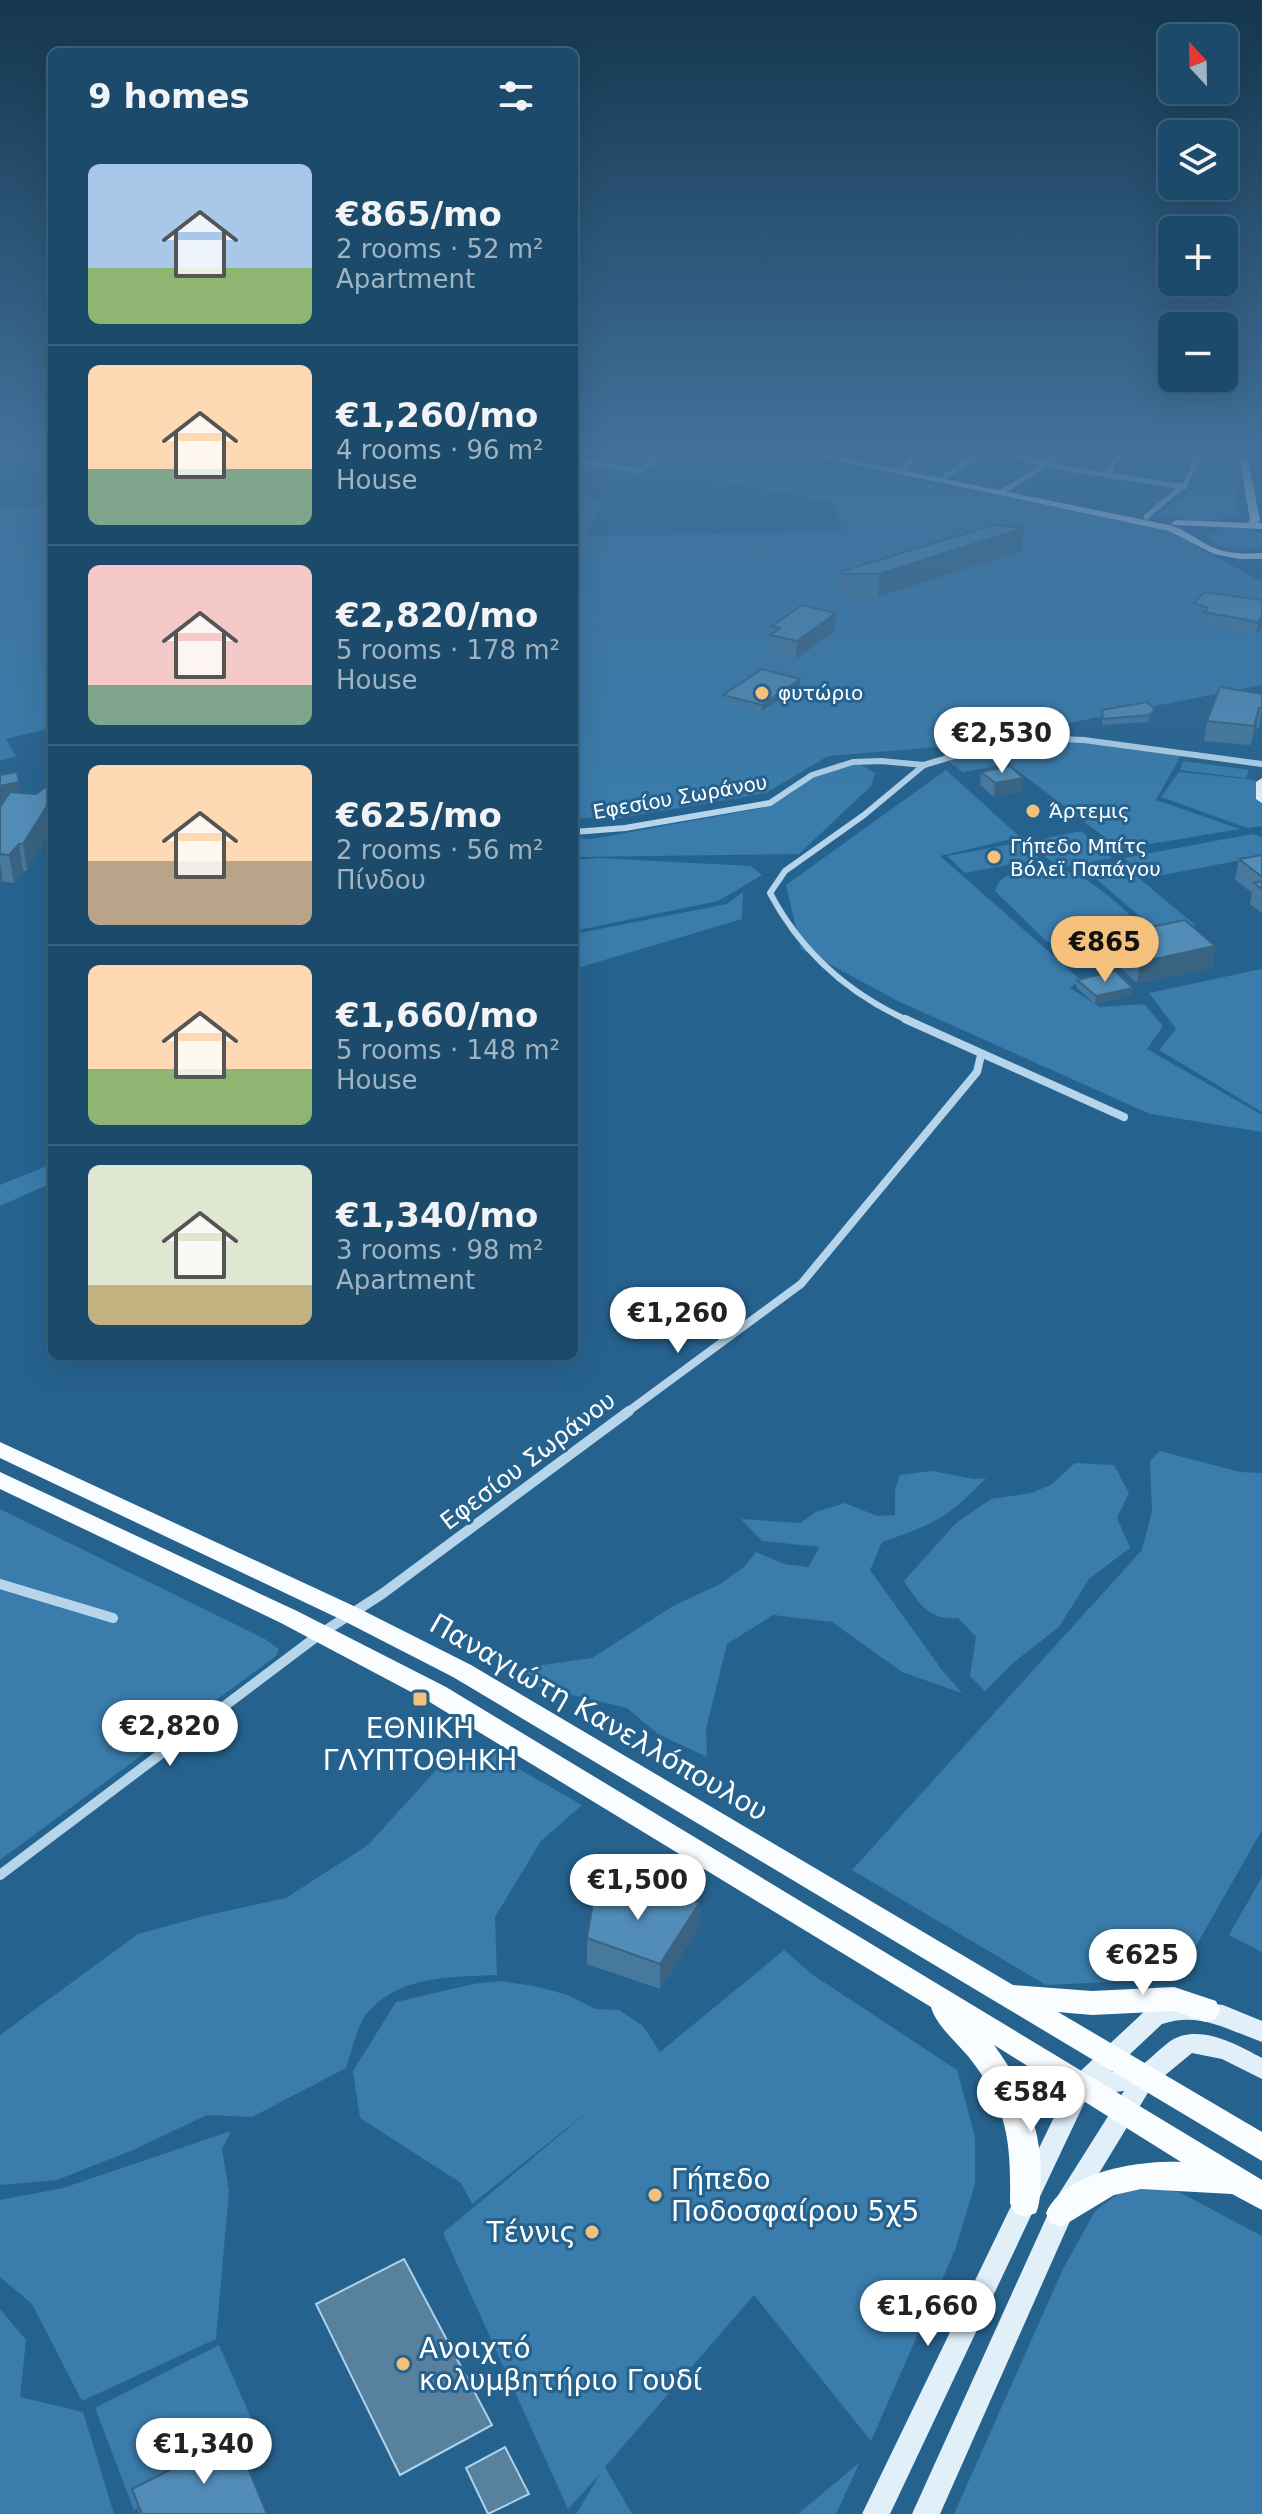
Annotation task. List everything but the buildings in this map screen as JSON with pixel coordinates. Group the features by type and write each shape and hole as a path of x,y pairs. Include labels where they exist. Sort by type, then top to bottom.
{"main road":[{"name":"Παναγιώτη Κανελλόπουλου","path":"0,1449 350,1614 462,1671 1262,2148"},
{"path":"0,1480 320,1634 437,1694 1262,2196"},
{"path":"933,1993 996,2070 1014,2101 1023,2136 1025,2203"},
{"path":"1009,1995 1092,2003 1174,1999 1206,2010"},
{"path":"1061,2213 1088,2192 1114,2179 1133,2175 1235,2181"}],"street":[{"name":"Εφεσίου Σωράνου","path":"1124,1117 875,1006 841,983 804,947 770,893 785,871 864,815 924,765 997,744 1034,738 1084,740 1262,764"},
{"name":"Εφεσίου Σωράνου","path":"578,832 625,828 770,803 790,794 809,776 860,760 894,760 924,765"},
{"path":"1262,782 1262,799"},
{"name":"Εφεσίου Σωράνου","path":"0,1875 320,1634 382,1594 801,1284 977,1072 981,1055"},
{"path":"0,1584 113,1618"},
{"path":"876,2514 1081,2085 1154,2017 1176,2010 1206,2010 1262,2032"},
{"path":"926,2514 1061,2213 1144,2079 1180,2047 1192,2043 1226,2050 1262,2069"},
{"path":"1081,2085 1144,2079"}],"shaded area":[{"path":"0,572 48,572 48,729 6,739 16,756 0,761"},
{"path":"578,572 1244,572 1262,582 1262,685 951,746 828,756 766,793 615,819 578,818"},
{"path":"1080,742 1181,755 1156,800 1240,829 1120,849 1009,764 963,772 948,761 1016,743"},
{"path":"1183,761 1249,770 1246,778 1180,770"},
{"path":"859,764 875,773 871,786 799,854 578,857 578,838 592,839 762,808 790,794 809,776"},
{"path":"946,770 1020,837 940,856 1081,980 1070,988 1100,1007 1144,1004 1163,1026 1147,1049 1262,1115 1262,1132 1150,1114 900,1002 801,949 786,885"},
{"path":"1179,772 1255,780 1262,801 1262,826 1247,828 1161,797"},
{"path":"1081,831 1112,858 1059,868 1028,842"},
{"path":"1252,834 1262,837 1262,856 1148,878 1124,858"},
{"name":"Γήπεδο Μπίτς Βόλεϊ Παπάγου","path":"1022,842 1040,859 965,873 947,856"},
{"path":"578,860 751,866 762,875 718,901 578,930"},
{"path":"1040,868 1070,872 1086,880 1124,909 1142,932 1122,951 1080,955 1046,941 995,891 1007,876"},
{"path":"1129,870 1195,925 1159,933 1094,877"},
{"path":"743,892 742,919 578,968 578,933 727,904"},
{"path":"1261,969 1262,1112 1159,1050 1176,1029 1149,993"},
{"path":"48,1166 48,1185 0,1206 0,1185"},
{"path":"1160,1451 1240,1472 1262,1473 1262,1830 1177,1979 1046,1985 852,1870 1142,1550 1152,1511 1150,1461"},
{"path":"1075,1463 1114,1465 1129,1493 1117,1518 1130,1548 1089,1579 1059,1627 1014,1662 985,1691 970,1676 976,1637 958,1618 940,1617 926,1609 904,1581 956,1523 991,1499 1032,1493 1052,1484"},
{"path":"932,1471 974,1479 986,1478 961,1503 939,1519 882,1542 870,1570 962,1693 902,1672 832,1622 773,1615 727,1644 706,1729 707,1757 658,1734 627,1708 519,1682 528,1667 592,1658 673,1606 720,1584 744,1567 756,1552 784,1564 808,1567 820,1547 762,1541 741,1519 800,1523 816,1512 845,1503 877,1516 895,1515 895,1490 900,1475"},
{"path":"0,1509 265,1639 279,1649 276,1656 0,1860"},
{"path":"474,1749 493,1750 510,1764 582,1805 541,1841 495,1917 497,1975 429,1980 397,1990 382,1999 365,2016 346,2068 252,2117 207,2115 133,2150 57,2180 0,2185 0,2035 138,1934 286,1898 368,1845 437,1769"},
{"path":"1262,1877 1262,1952 1229,1935"},
{"path":"784,1950 813,1975 957,2070 975,2137 975,2184 955,2250 871,2441 754,2295 605,2467 632,2514 576,2514 601,2473 568,2509 443,2233 596,2105 472,2204 461,2183 360,2118 353,2071 396,2002 473,1984 500,1981 568,1995 595,2009 619,2010 643,2026 660,2052"},
{"path":"231,2131 222,2149 229,2191 216,2339 82,2401 32,2304 0,2277 0,2200 63,2188"},
{"path":"1148,2186 1179,2192 1262,2236 1262,2514 954,2514 1063,2269 1095,2211 1118,2194"},
{"name":"Ανοιχτό κολυμβητήριο Γουδί","path":"404,2259 492,2425 400,2475 316,2304"},
{"path":"0,2309 26,2340 20,2397 83,2412 114,2514 0,2514"},
{"path":"219,2345 262,2443 134,2510 95,2408"},
{"path":"505,2447 529,2494 488,2514 466,2468"},
{"path":"860,2462 836,2514 798,2514"}],"place":[{"name":"φυτώριο","path":"762,693"},
{"name":"Άρτεμις","path":"1033,811"},
{"name":"Γήπεδο Μπίτς Βόλεϊ Παπάγου","path":"994,857"},
{"name":"ΕΘΝΙΚΗ ΓΛΥΠΤΟΘΗΚΗ","path":"420,1699"},
{"name":"Γήπεδο Ποδοσφαίρου 5χ5","path":"655,2195"},
{"name":"Τέννις","path":"592,2232"},
{"name":"Ανοιχτό κολυμβητήριο Γουδί","path":"403,2364"}]}
